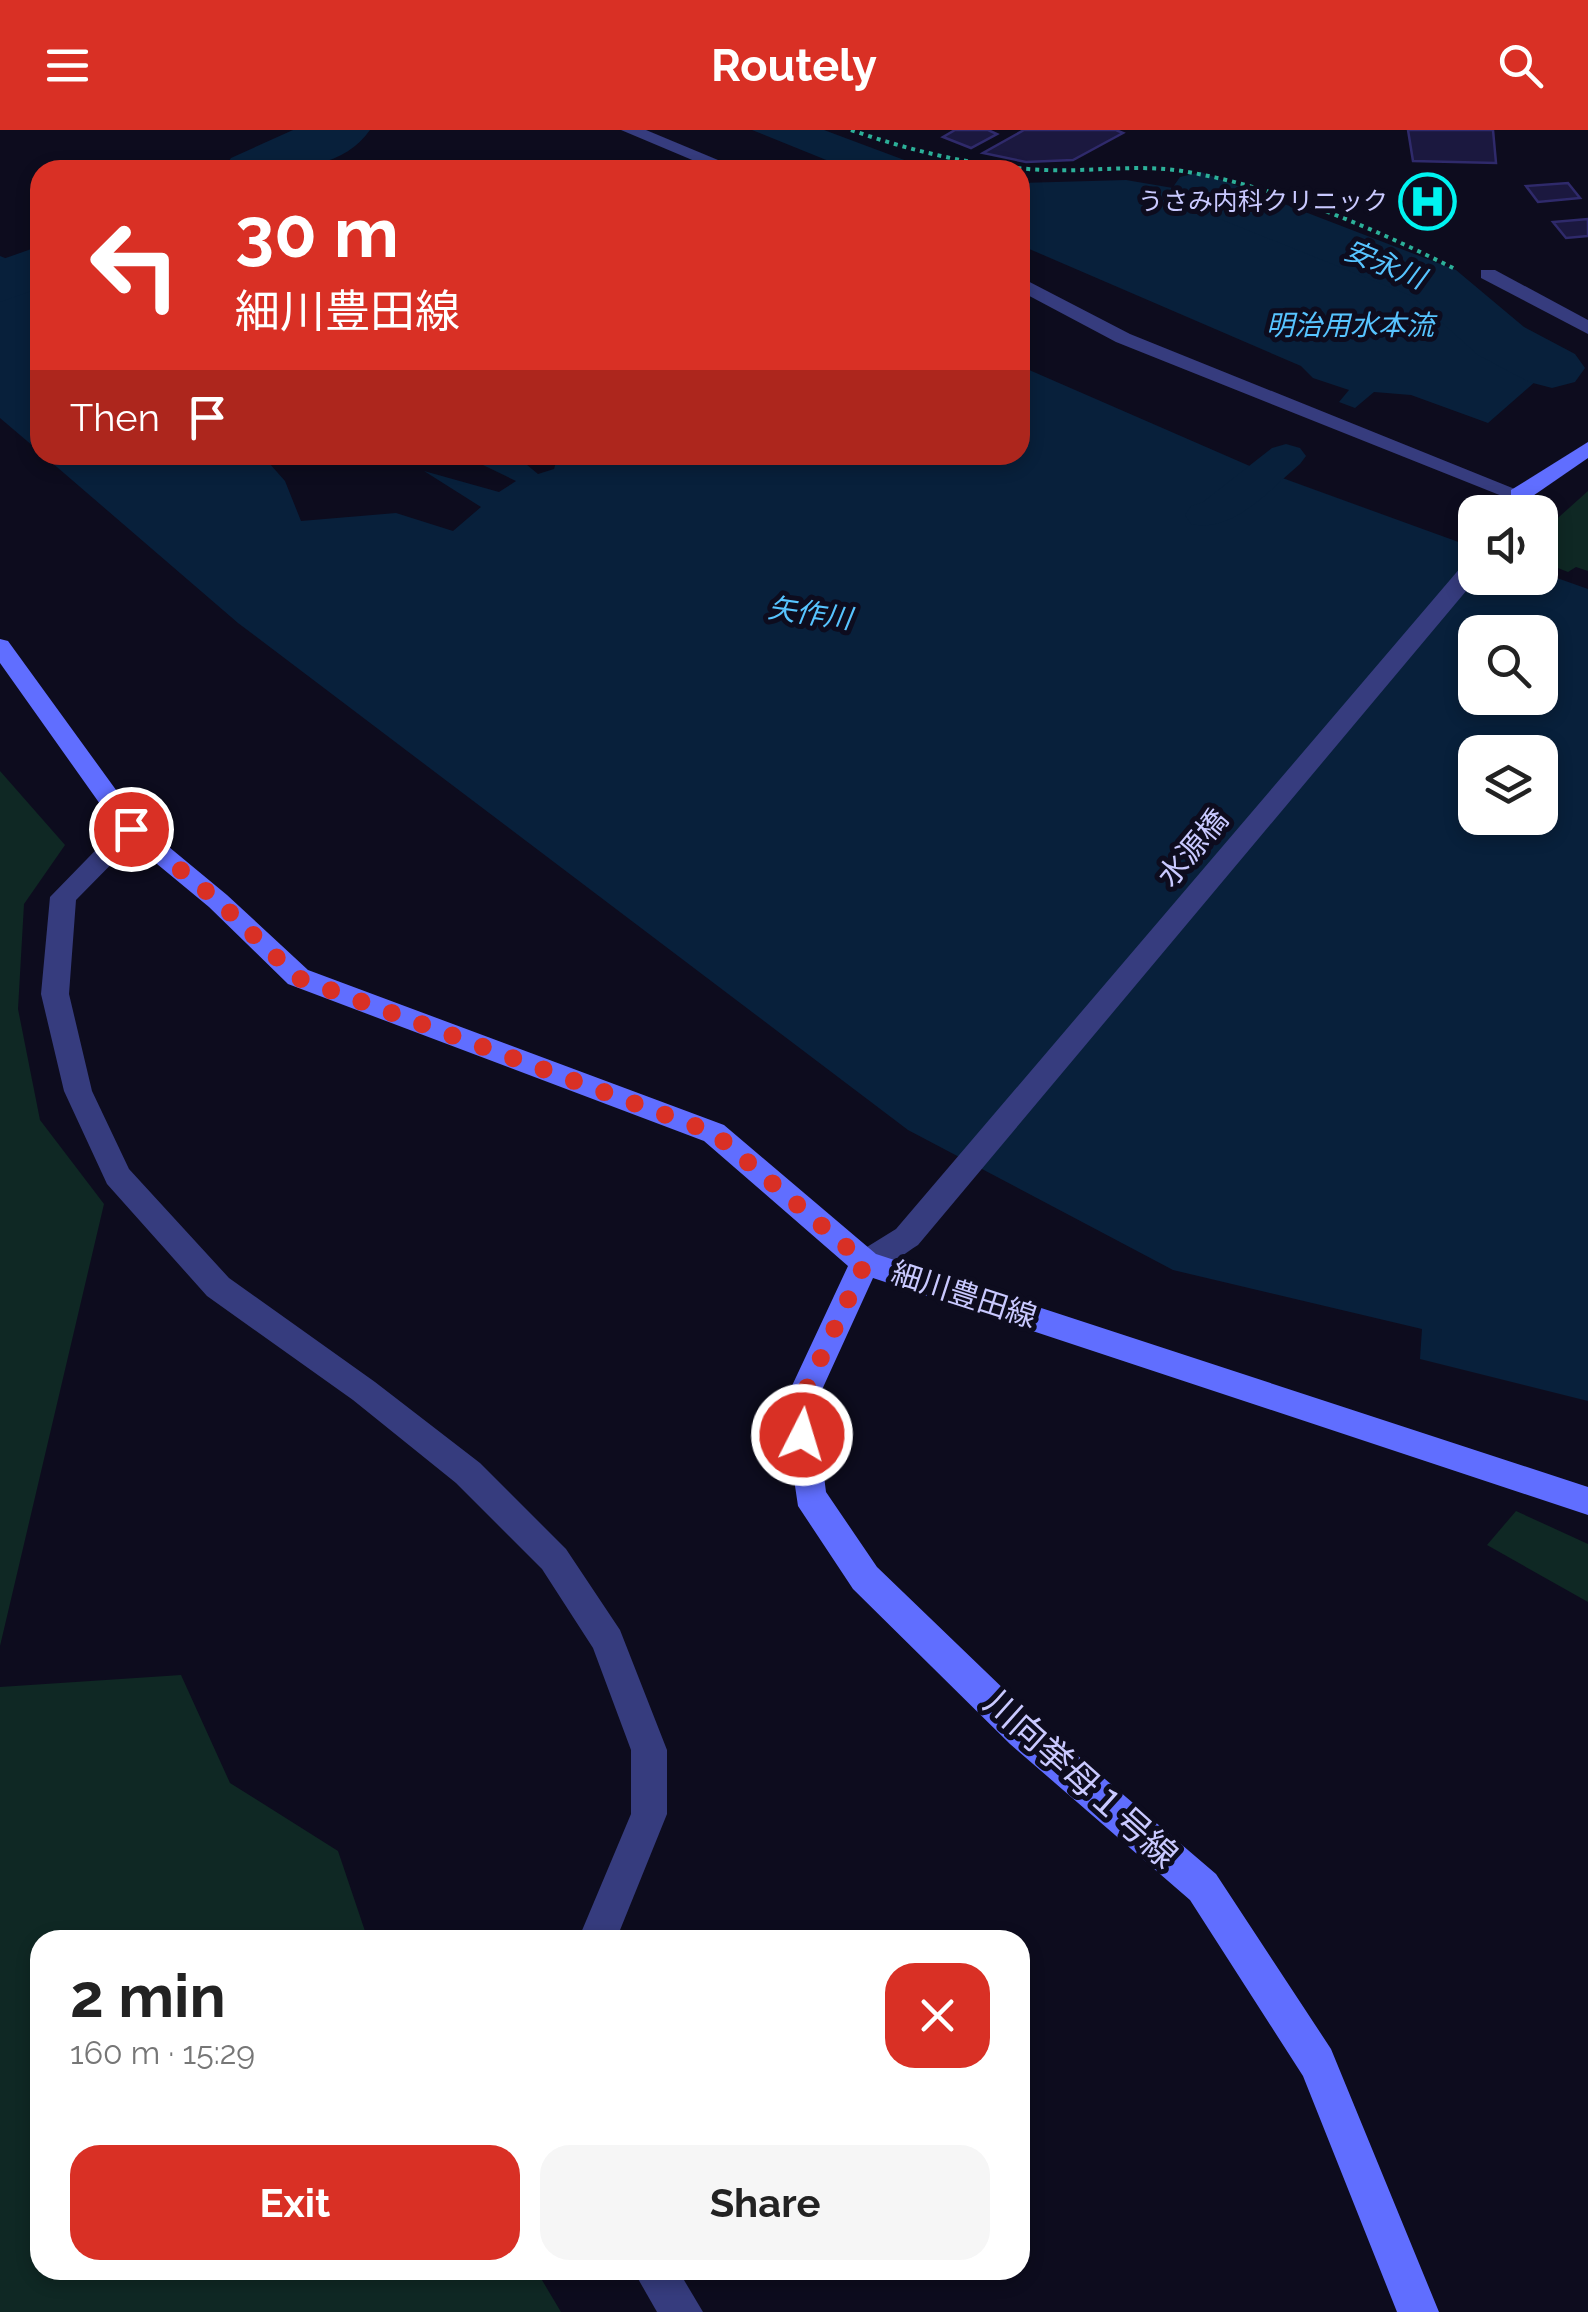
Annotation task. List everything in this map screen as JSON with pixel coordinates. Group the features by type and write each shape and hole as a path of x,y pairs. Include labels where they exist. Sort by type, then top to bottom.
{"main road":[{"path":"1527,495 1588,448"},
{"name":"細川豊田線","path":"0,646 131,829 218,901 298,978 714,1133 865,1263 1588,1500"},
{"name":"川向挙母１号線","path":"865,1263 799,1405 810,1496 864,1578 1023,1732 1203,1887 1317,2063 1418,2312"}],"street":[{"path":"630,130 707,160"},
{"path":"1488,274 1588,328"},
{"path":"1030,288 1176,361 1494,495"},
{"name":"水源橋","path":"865,1263 906,1236 1458,586"},
{"path":"131,829 63,896 55,994 78,1091 117,1176 218,1287 364,1391 468,1473 554,1559 608,1641 649,1750 649,1814 601,1930"},
{"path":"661,2280 682,2312"}],"path":[{"path":"850,130 914,153 964,160"},
{"path":"1030,168 1145,167 1210,177 1322,211 1456,270"}],"green space":[{"path":"1588,491 1588,571 1558,568 1558,518"},
{"path":"0,771 65,845 24,904 18,1009 40,1120 104,1204 0,1646"},
{"path":"1516,1511 1588,1544 1588,1602 1487,1545"},
{"path":"181,1675 230,1783 338,1851 365,1930 30,1930 30,2280 542,2280 561,2312 0,2312 0,1687"}],"water":[{"path":"752,130 824,130 904,160 826,160"},
{"name":"明治用水本流","path":"1126,180 1173,188 1408,281 1439,297 1500,354 1544,374 1488,423 1411,395 1374,392 1355,408 1339,402 1349,390 1313,378 1301,366 1030,249 1030,183"},
{"path":"0,256 30,268 30,444 0,418"},
{"name":"矢作川","path":"1030,370 1252,467 1458,542 1458,595 1558,595 1558,578 1588,589 1588,1401 1420,1359 1422,1329 1173,1270 908,1130 238,623 55,465 271,465 285,481 301,521 396,513 453,531 481,507 424,471 499,492 516,481 483,465 527,465 538,474 554,469 555,465 1030,465"}],"building":[{"path":"955,130 988,130 997,134 971,148 943,137"},
{"path":"1024,130 1123,133 1073,160 1030,162 983,153"},
{"path":"1408,130 1493,130 1496,163 1413,161"},
{"path":"1568,183 1580,198 1538,202 1526,186"},
{"path":"1588,219 1588,236 1566,238 1553,222"}],"waterway":[{"path":"274,160 341,130"},
{"name":"安永川","path":"1201,190 1434,283 1501,341 1552,368"},
{"path":"0,283 30,270"},
{"path":"1205,515 1217,511 1286,456"}],"place":[{"name":"うさみ内科クリニック","path":"1427,201"}],"route":[{"path":"131,829 218,901 298,978 714,1133 865,1263 799,1405 802,1435"}]}
